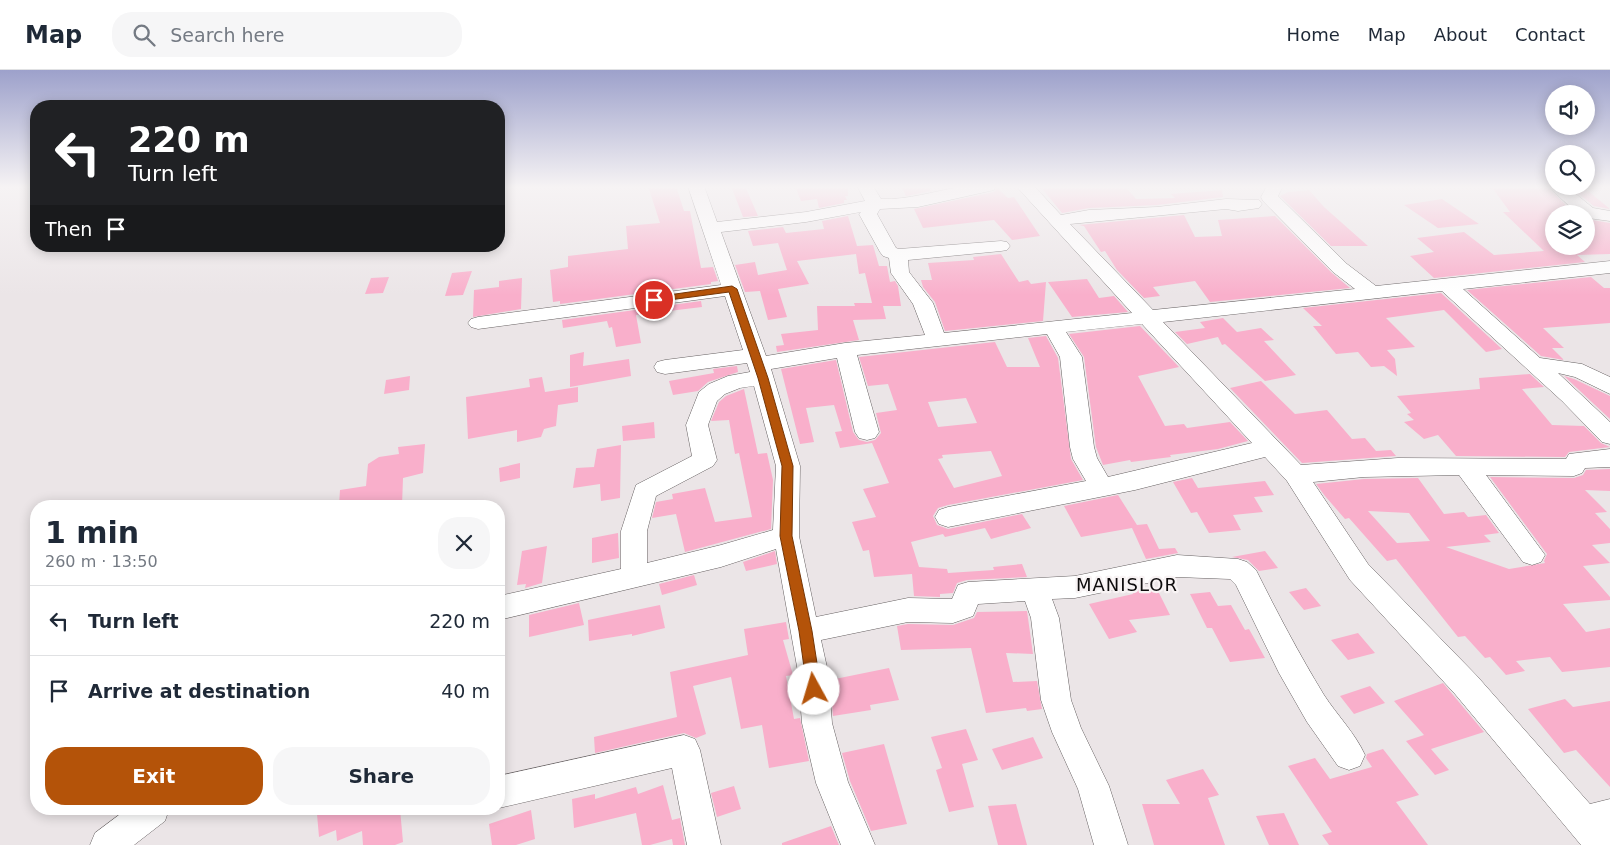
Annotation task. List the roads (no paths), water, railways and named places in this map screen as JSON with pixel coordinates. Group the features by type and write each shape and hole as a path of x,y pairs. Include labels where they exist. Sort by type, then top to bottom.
{"street":[{"path":"709,222 759,365 788,466 786,536 813,672 817,722 832,783 858,845"},
{"path":"711,228 757,222"},
{"path":"873,222 889,252 898,255 1001,246"},
{"path":"1057,222 1296,475 1359,572 1466,685 1516,746 1600,835"},
{"path":"1294,222 1340,268 1372,293"},
{"path":"898,255 900,273 923,303 937,340"},
{"path":"665,367 759,365 845,350 1610,267"},
{"path":"1447,285 1535,364 1610,436"},
{"path":"478,323 732,289"},
{"path":"1053,328 1071,357 1082,447 1085,459 1102,487"},
{"path":"845,350 868,432"},
{"path":"1535,364 1575,368 1592,374 1610,387"},
{"path":"634,577 634,531 645,491 705,460 697,425 707,398 759,365"},
{"path":"948,517 1102,487 1271,447"},
{"path":"1296,475 1345,469 1569,468 1574,467 1577,460 1582,458 1610,458"},
{"path":"1466,467 1532,555"},
{"path":"505,607 722,556 786,536"},
{"path":"806,631 908,610 953,611 963,608 968,593 1075,587 1178,566 1238,570 1246,578 1289,664 1318,712 1349,755"},
{"path":"1035,589 1045,618 1056,700 1067,732 1093,786 1112,845"},
{"path":"505,791 684,750 704,845"},
{"path":"107,845 145,815"}],"district":[{"name":"MANISLOR","path":"1127,584"}]}
